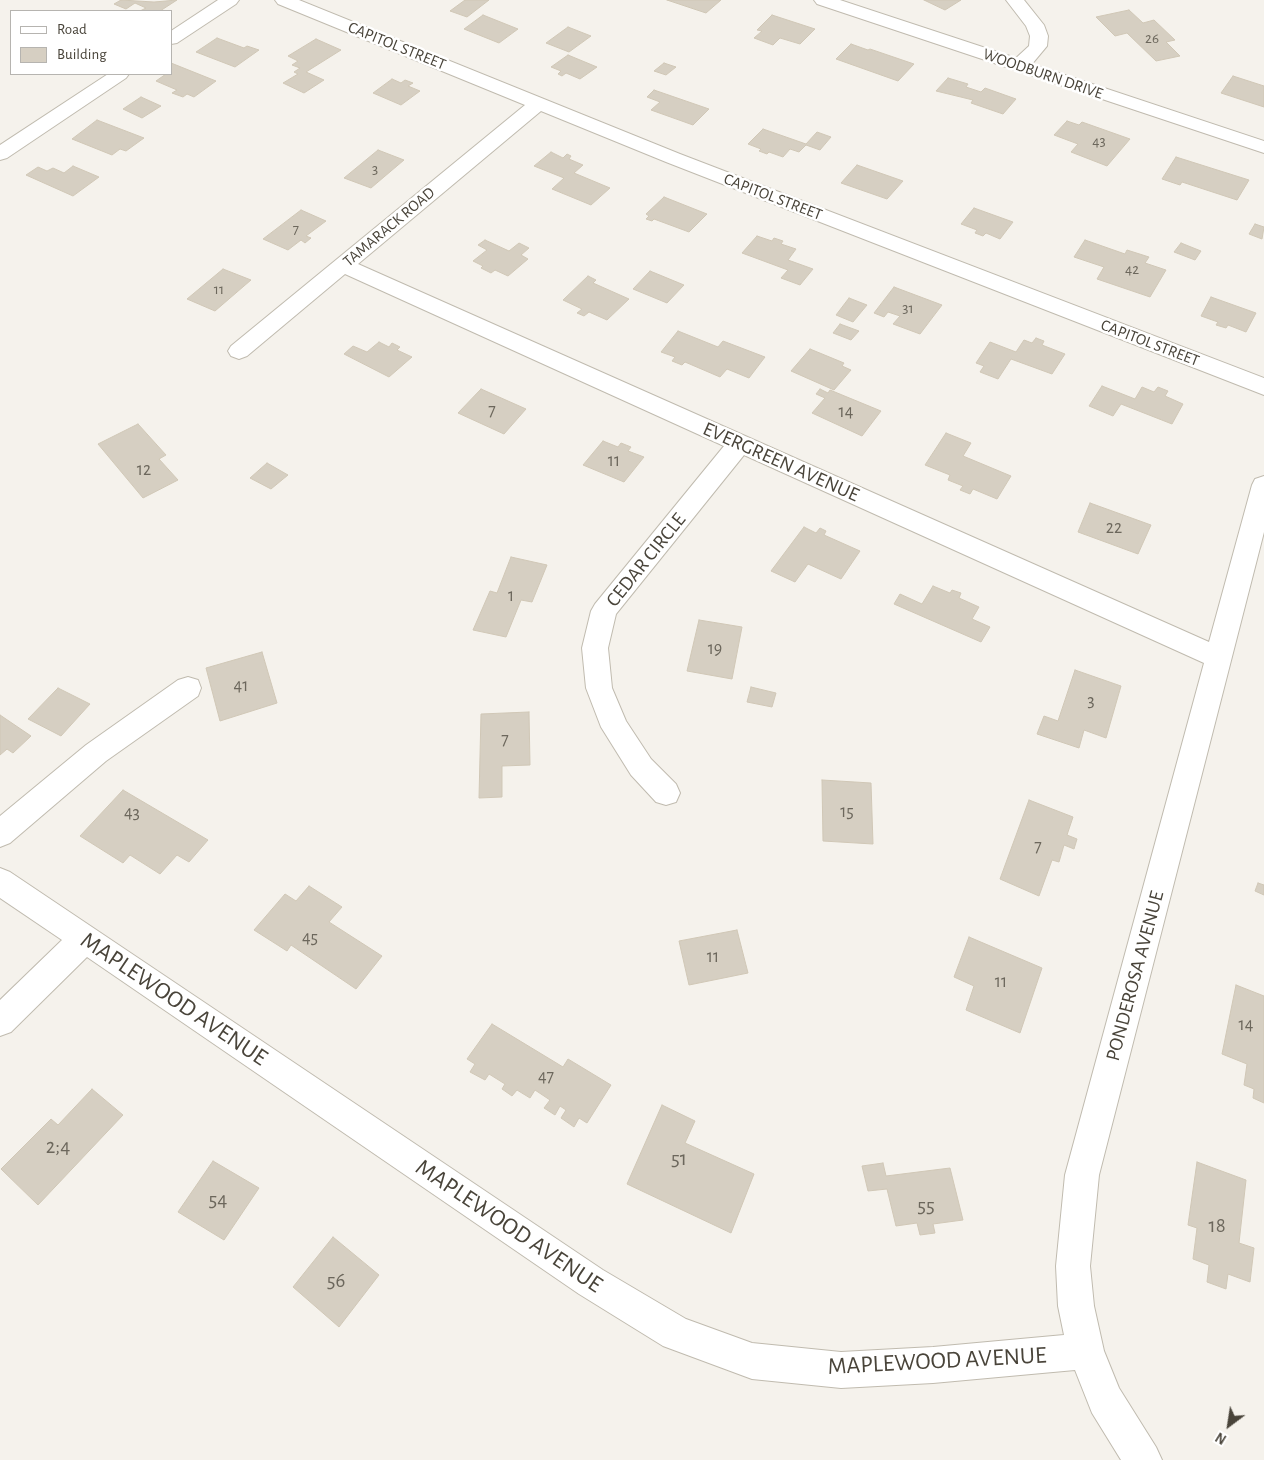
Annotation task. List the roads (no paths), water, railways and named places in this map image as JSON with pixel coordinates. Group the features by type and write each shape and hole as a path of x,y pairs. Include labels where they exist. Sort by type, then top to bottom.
{"street":[{"path":"172,38 230,0"},
{"name":"CAPITOL STREET","path":"284,0 673,158 1264,387"},
{"name":"WOODBURN DRIVE","path":"823,0 1264,147"},
{"path":"1016,0 1035,25 1039,36 1038,46 1031,56 1019,65"},
{"path":"0,154 118,75"},
{"name":"TAMARACK ROAD","path":"238,351 539,103"},
{"name":"EVERGREEN AVENUE","path":"343,265 1219,658"},
{"name":"CEDAR CIRCLE","path":"666,793 641,767 615,727 599,688 595,648 604,611 740,444"},
{"name":"PONDEROSA AVENUE","path":"1143,1460 1105,1400 1086,1351 1076,1306 1073,1266 1082,1175 1264,485"},
{"path":"0,834 96,753 188,688"},
{"name":"MAPLEWOOD AVENUE","path":"0,881 591,1282 676,1333 752,1361 841,1370 933,1365 1086,1351"},
{"path":"0,1021 85,939"}]}
